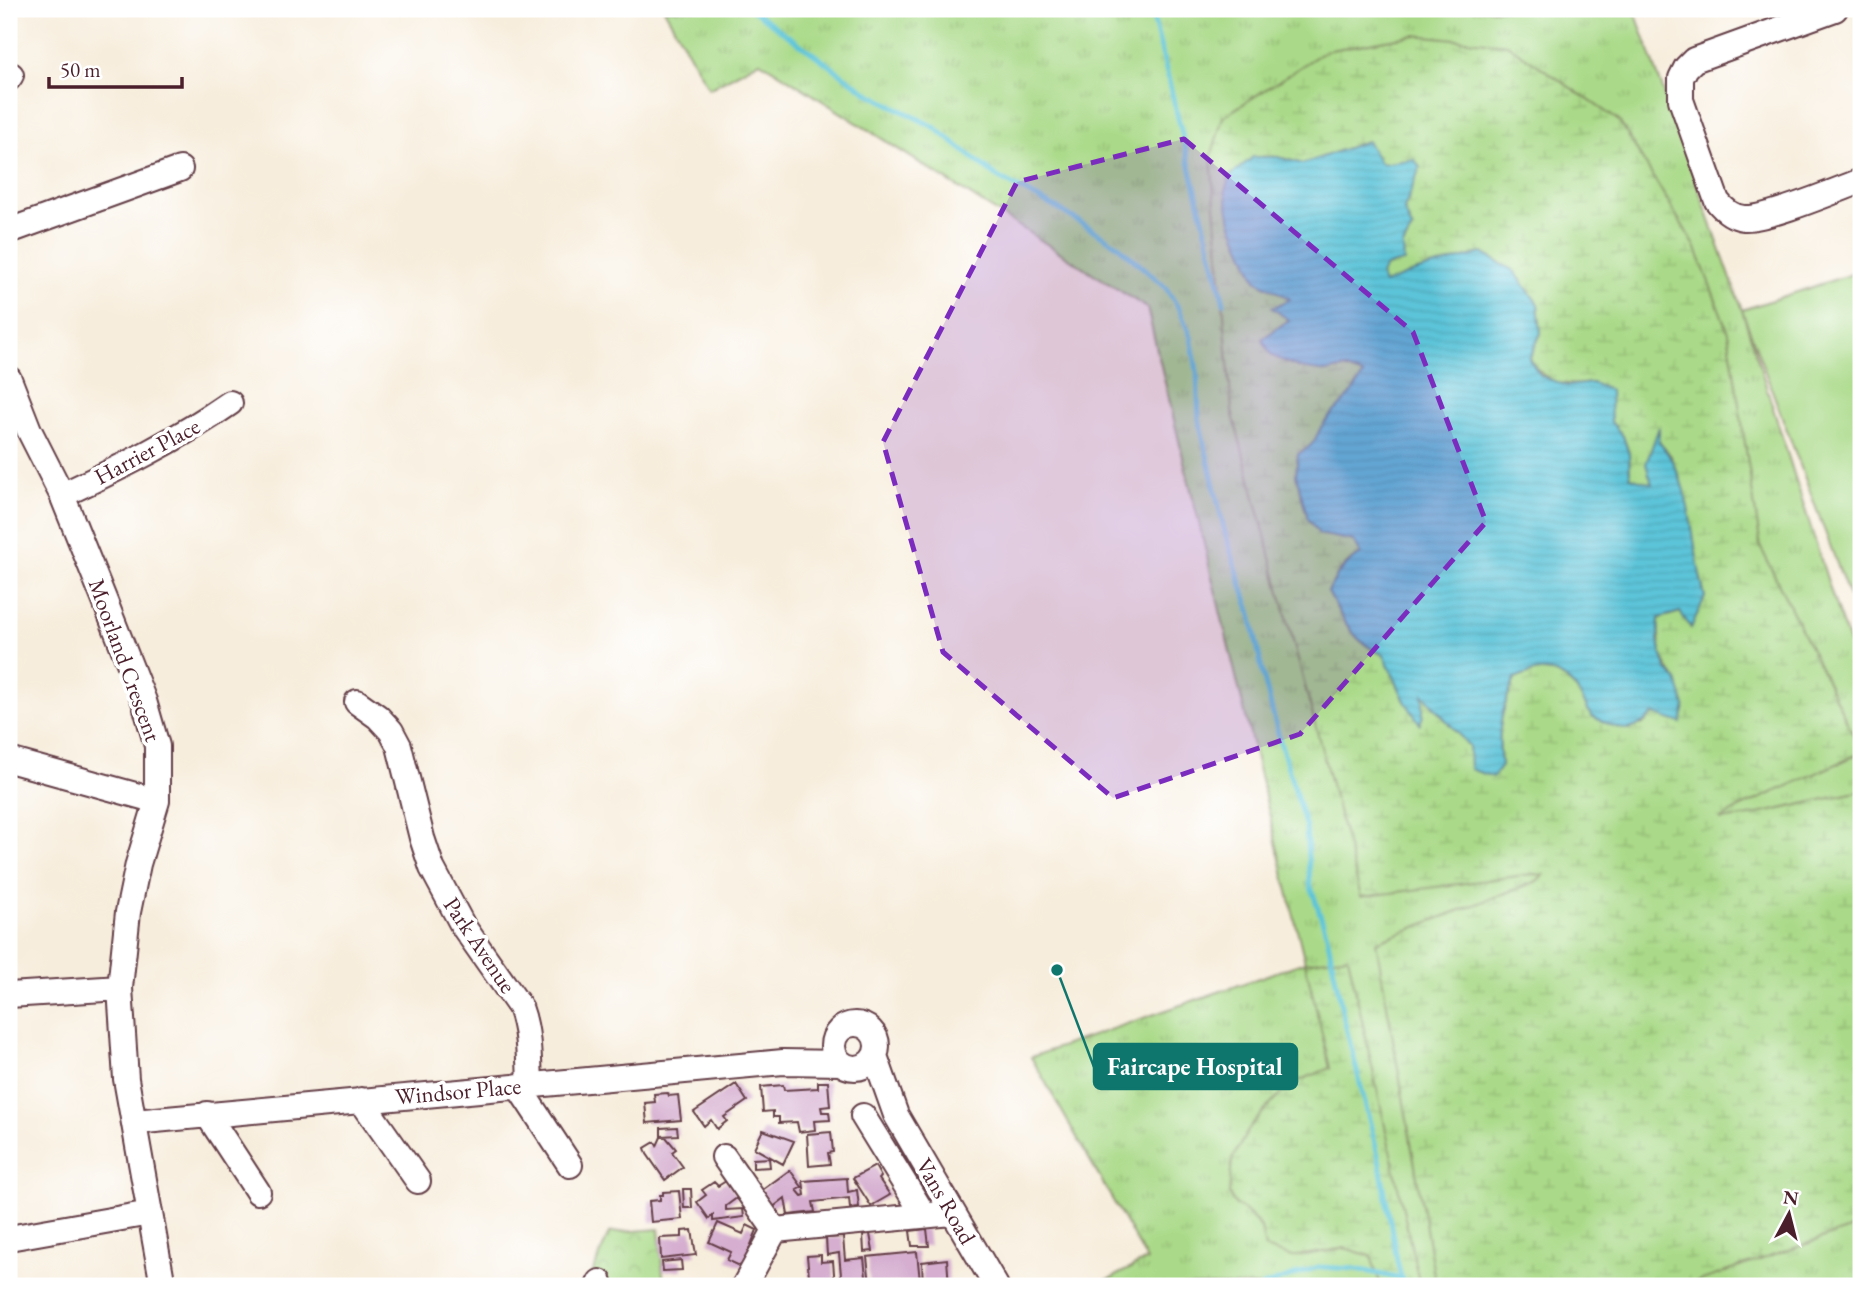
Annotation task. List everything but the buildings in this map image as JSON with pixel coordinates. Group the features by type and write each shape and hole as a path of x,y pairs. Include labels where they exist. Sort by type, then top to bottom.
{"street":[{"path":"1835,9 1694,60 1686,68 1679,88 1717,201 1729,213 1737,217 1758,217 1861,181"},
{"path":"9,231 180,169"},
{"name":"Moorland Crescent","path":"9,379 19,434 62,495 153,729 159,768 157,801 131,900 121,961 120,988 124,1058 163,1286"},
{"name":"Harrier Place","path":"62,495 130,463 230,403"},
{"name":"Park Avenue","path":"357,702 378,717 391,731 399,746 432,868 463,926 520,1007 526,1031 524,1085"},
{"path":"9,760 157,801"},
{"path":"9,995 120,988"},
{"path":"850,1024 864,1026 876,1037 878,1047 858,1063 835,1055 833,1045 836,1035 850,1024"},
{"name":"Windsor Place","path":"783,1062 814,1049 836,1035"},
{"name":"Windsor Place","path":"134,1122 783,1062 858,1063"},
{"name":"Vans Road","path":"858,1063 868,1085 897,1115 951,1213 996,1286"},
{"path":"524,1085 569,1165"},
{"path":"361,1100 418,1181"},
{"path":"206,1114 258,1192"},
{"path":"863,1116 925,1214"},
{"path":"724,1157 775,1230"},
{"path":"9,1238 150,1213"},
{"path":"775,1230 951,1213"},
{"path":"744,1286 775,1230"}],"highlighted area":[{"path":"1184,139 1413,332 1486,522 1300,734 1113,798 943,652 883,442 1017,182"}],"green space":[{"path":"664,9 1634,9 1742,310 1834,601 1861,676 1861,1279 1839,1286 1420,1286 1305,962 1147,308 760,61 709,89"},
{"path":"1414,35 1507,44 1619,121 1695,246 1728,332 1761,548 1861,750 1861,753 1739,808 1720,820 1861,791 1861,1225 1685,1286 1436,1286 1376,942 1535,882 1544,875 1533,874 1361,897 1232,411 1211,157 1223,117 1325,51","holes":["1367,141 1380,164 1410,189 1404,210 1412,229 1403,246 1380,275 1384,285 1414,272 1482,253 1514,271 1538,304 1541,333 1529,359 1543,374 1556,382 1572,385 1592,383 1611,422 1623,436 1629,453 1630,477 1653,485 1659,430 1659,442 1671,456 1705,597 1690,627 1681,612 1659,618 1661,652 1667,667 1677,680 1642,725 1591,716 1583,700 1566,680 1551,672 1531,673 1515,679 1506,702 1499,741 1501,766 1469,746 1422,693 1423,715 1405,701 1384,655 1356,637 1328,592 1341,570 1361,554 1355,541 1308,519 1296,475 1298,454 1315,444 1323,425 1352,395 1364,375 1344,368 1327,372 1262,339 1290,319 1290,299 1256,280 1231,222 1278,157 1303,164"]},
{"path":"1861,271 1861,628 1742,310"},
{"path":"1348,956 1420,1286 1381,1286 1371,1256 1345,1248 1292,1257 1265,1248 1261,1228 1248,1213 1236,1205 1229,1194 1232,1159 1250,1127 1273,1101 1296,1082 1330,1068 1305,962"},
{"path":"1305,962 1331,1068 1296,1082 1236,1205 1248,1213 1292,1257 1345,1248 1371,1256 1381,1286 1095,1286 1147,1260 1031,1057"},
{"path":"659,1229 664,1286 598,1286 591,1277 609,1233"}],"water":[{"path":"1367,141 1381,164 1414,159 1420,167 1404,210 1412,229 1403,246 1404,262 1386,266 1380,275 1384,284 1414,272 1482,253 1514,271 1538,304 1541,333 1529,359 1541,376 1567,386 1592,383 1610,390 1611,422 1623,436 1629,454 1630,477 1652,484 1646,464 1659,427 1659,442 1679,476 1685,495 1705,597 1691,628 1680,612 1659,618 1658,640 1666,669 1677,680 1685,706 1681,723 1653,714 1630,729 1617,727 1591,716 1573,685 1559,674 1535,672 1515,679 1506,702 1499,741 1501,766 1493,777 1470,769 1469,746 1423,694 1420,724 1405,701 1384,655 1356,637 1328,592 1342,570 1361,554 1354,541 1319,534 1308,519 1296,475 1298,454 1313,442 1363,375 1344,368 1327,372 1300,368 1272,356 1262,339 1289,320 1272,308 1290,299 1256,280 1231,222 1225,190 1231,175 1253,157 1278,157 1303,164"}],"waterway":[{"path":"751,9 868,93 934,127 997,177 1060,210 1116,244 1166,288 1179,309 1191,337 1197,371 1199,420 1225,533 1251,614 1263,675 1306,828 1310,884 1327,935 1343,1015 1379,1159 1403,1286"},
{"path":"1151,9 1224,303"},
{"path":"1263,1286 1318,1267 1356,1269 1402,1279"}],"place":[{"name":"Faircape Hospital","path":"1057,970"}]}
